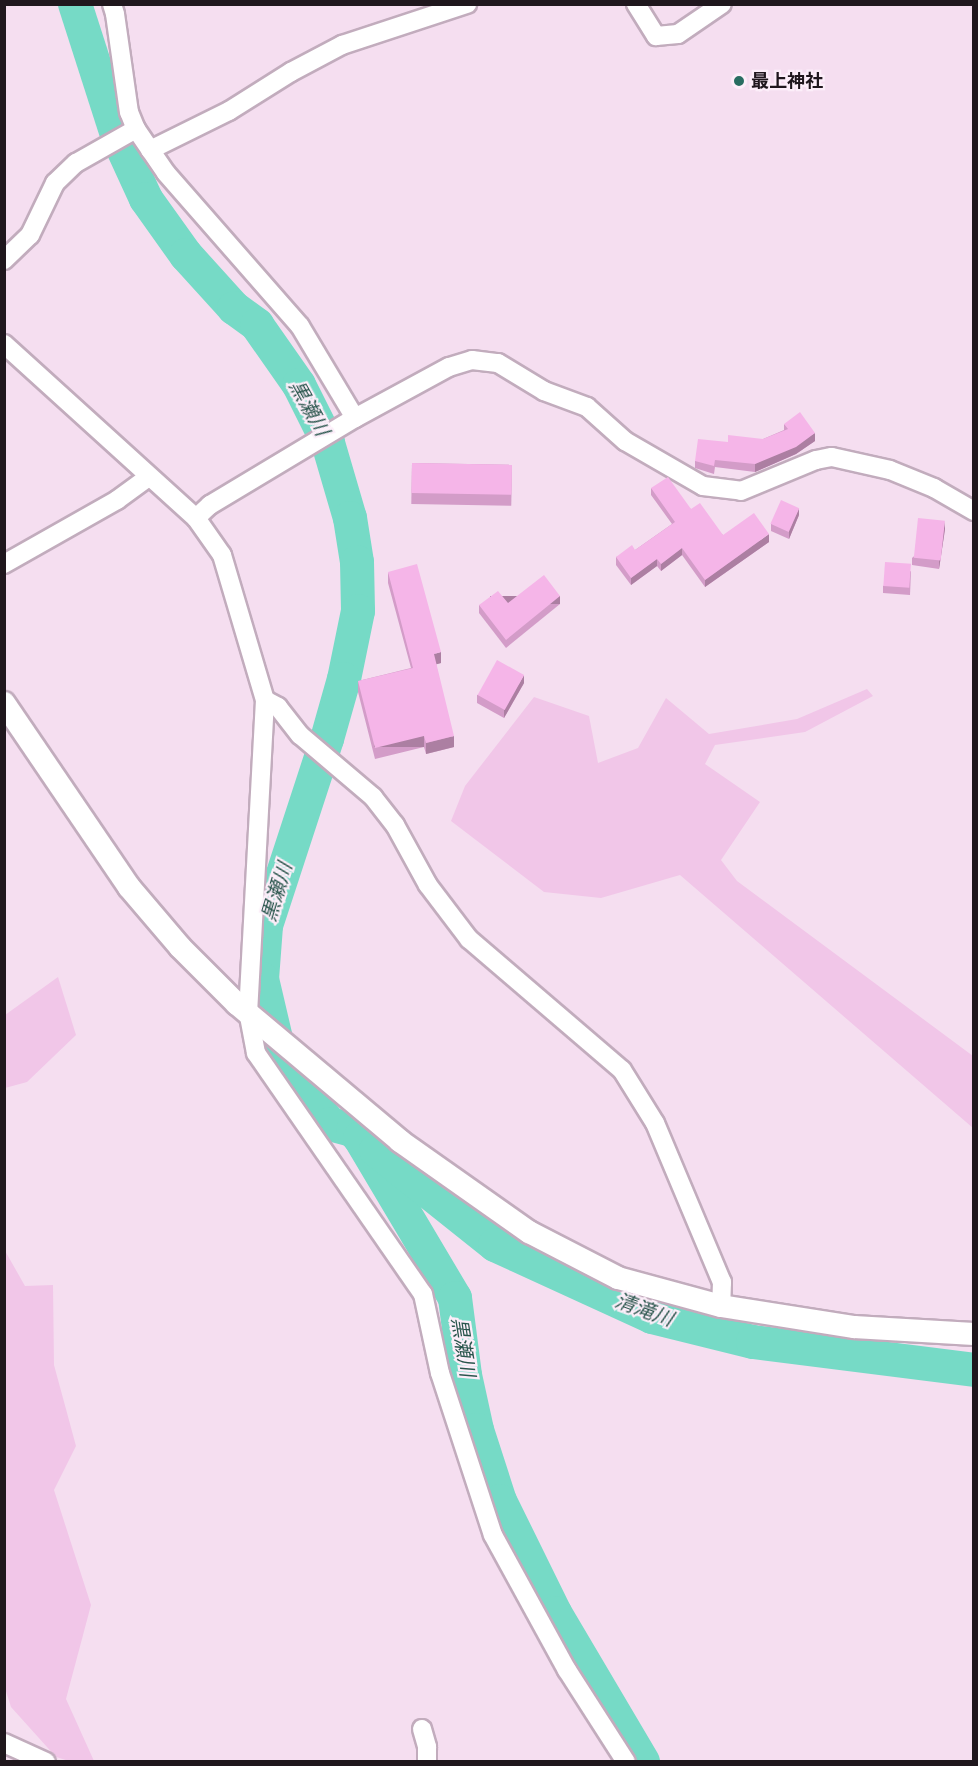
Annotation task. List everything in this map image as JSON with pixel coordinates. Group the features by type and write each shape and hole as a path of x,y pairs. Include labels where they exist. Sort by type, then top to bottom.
{"street":[{"path":"111,4 116,14 129,112 136,129 166,173 300,326 352,420"},
{"path":"150,150 230,111 291,72 342,45 467,4"},
{"path":"636,4 656,36 678,34 722,4"},
{"path":"4,260 30,235 55,183 76,163 100,147 136,129"},
{"path":"4,344 196,518 222,555 266,700 249,1012 256,1053 423,1294 440,1373 493,1535 567,1670 626,1761"},
{"path":"196,518 210,505 352,420 449,367 472,360 498,363 544,391 587,407 626,441 703,486 741,491 816,460 832,457 890,470 934,488 974,511"},
{"path":"4,564 117,500 149,477"},
{"path":"266,700 278,707 300,735 373,797 395,825 428,885 469,939 622,1070 655,1123 722,1282 720,1306"},
{"path":"4,703 146,909 180,947 249,1012 400,1141 529,1232 618,1278 720,1306 854,1327 974,1334"},
{"path":"422,1729 427,1747 427,1761"},
{"path":"4,1743 45,1761"}],"shaded area":[{"path":"867,689 873,696 805,732 715,745 705,764 760,802 721,860 737,881 973,1056 973,1128 680,875 601,898 544,892 451,821 465,786 534,697 589,716 598,763 638,748 666,698 709,734 797,719"},
{"path":"58,977 76,1035 27,1082 5,1088 5,1015"},
{"path":"4,1249 25,1286 53,1285 54,1365 76,1446 54,1490 91,1605 66,1699 94,1761 69,1761 56,1757 11,1707 5,1688"}],"building":[{"path":"800,412 815,433 796,447 755,464 715,460 714,466 695,461 698,439 728,442 728,435 763,439 788,429 784,424"},
{"path":"412,463 512,465 511,495 411,493"},
{"path":"668,477 691,509 700,503 723,535 754,513 769,534 705,580 682,548 661,564 657,559 631,578 616,557 632,545 635,550 675,522 651,488"},
{"path":"781,500 799,508 789,532 770,524"},
{"path":"918,518 945,521 941,561 914,558"},
{"path":"885,562 911,564 909,588 883,586"},
{"path":"417,564 441,652 434,654 454,736 426,743 424,736 375,748 358,681 413,668 388,572"},
{"path":"544,575 560,596 506,640 479,605 498,591 508,603"},
{"path":"497,660 524,675 505,710 478,695"}],"waterway":[{"name":"黒瀬川","path":"75,4 118,138 146,199 186,255 234,308 257,325 299,385 328,443 350,518 357,562 358,611 344,679 327,739 266,926 262,979 278,1047 297,1082 330,1124 353,1130 360,1138 455,1298 465,1375 477,1430 500,1501 555,1613 643,1762"},
{"name":"清滝川","path":"376,1150 495,1245 652,1317 753,1342 974,1370"}],"place":[{"name":"最上神社","path":"739,81"}]}
